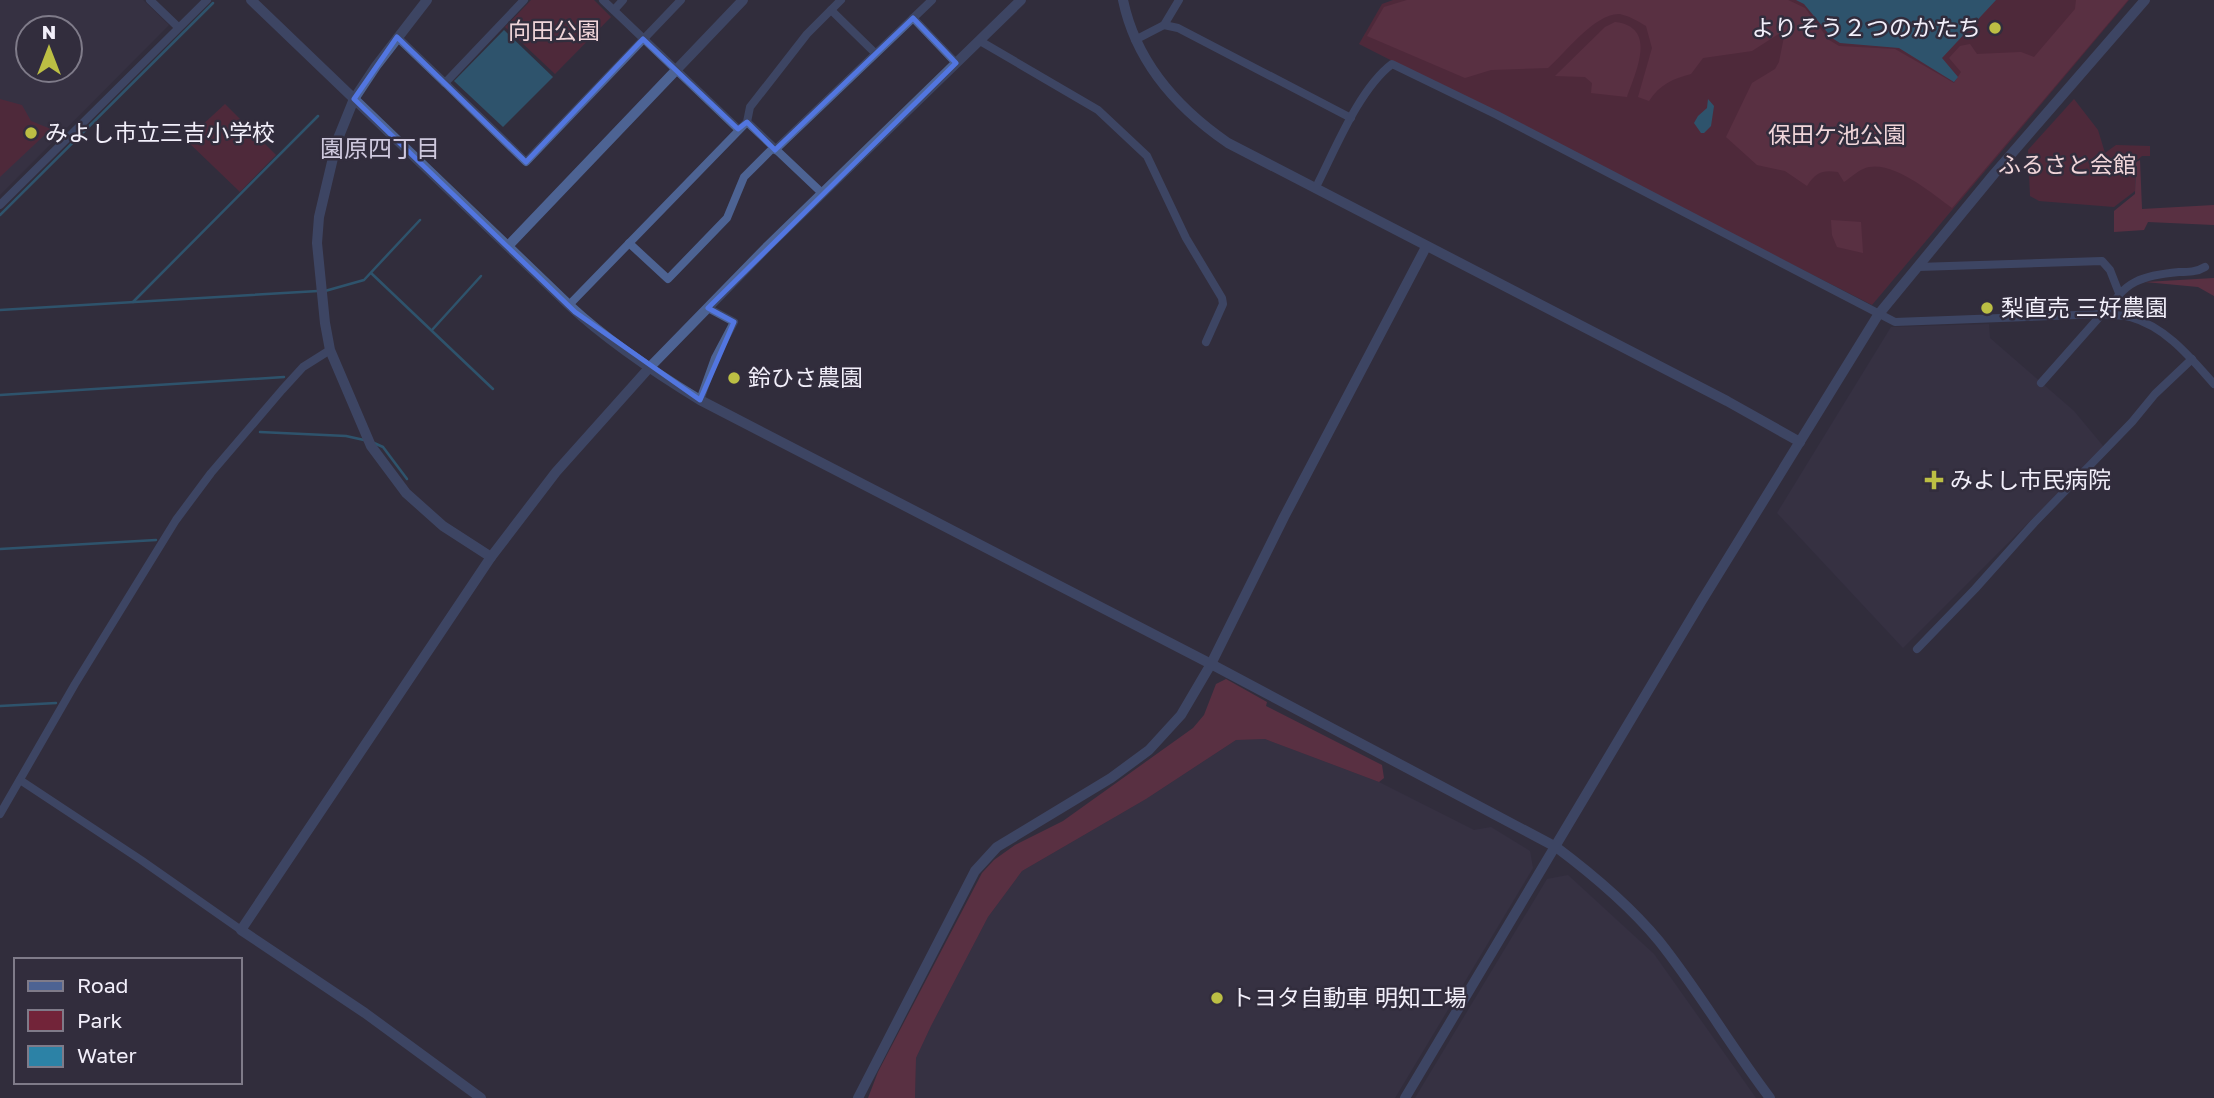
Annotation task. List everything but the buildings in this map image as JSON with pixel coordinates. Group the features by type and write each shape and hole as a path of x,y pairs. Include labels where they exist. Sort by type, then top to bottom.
{"street":[{"path":"150,0 178,27"},
{"path":"0,205 206,0"},
{"path":"251,0 569,306 649,368 700,400 1211,664 1556,847 1580,865 1657,939 1770,1098"},
{"path":"426,0 354,99 337,141 318,218 317,243 330,350 371,446 406,493 443,526 491,557"},
{"path":"445,83 524,0"},
{"path":"603,0 738,128"},
{"path":"614,10 623,0"},
{"path":"397,37 526,162 681,0"},
{"path":"508,246 743,0"},
{"path":"569,306 738,128 747,122 750,107 807,34 841,0"},
{"path":"629,243 668,279 727,218 744,177 932,0"},
{"path":"241,930 491,557 556,472 649,368 708,308 1021,0"},
{"path":"1123,0 1135,40 1167,91 1188,114 1228,144 1727,401 1800,442"},
{"path":"1135,40 1164,25 1179,0"},
{"path":"1405,1098 1647,691 1878,315 2145,0"},
{"path":"831,10 874,53"},
{"path":"914,18 956,63"},
{"path":"1164,25 1178,28 1351,118"},
{"path":"980,41 1098,110 1147,156 1186,238 1222,298 1223,304 1206,342"},
{"path":"1316,187 1351,118 1378,75 1392,64 1497,115 1895,322 2105,314 2129,317 2159,331 2192,359 2214,384"},
{"path":"747,122 822,193"},
{"path":"858,1098 975,871 997,847 1111,778 1149,750 1181,715 1211,664 1284,517 1426,247"},
{"path":"1918,267 2102,261 2110,270 2119,293"},
{"path":"2041,383 2105,314 2126,286 2142,279 2199,271 2205,267"},
{"path":"700,400 715,358 734,322 708,308"},
{"path":"0,814 148,564 197,491 303,367 330,350"},
{"path":"1917,649 2132,422 2155,394 2192,359"},
{"path":"20,780 365,1013 481,1098"}],"highlighted area":[{"path":"913,18 956,63 708,308 734,322 700,400 575,312 354,99 397,37 526,162 643,39 738,129 747,122 775,150"}],"shaded area":[{"name":"みよし市立三吉小学校","path":"0,0 143,0 169,25 0,195"},
{"name":"みよし市民病院","path":"1989,324 1990,338 2074,411 2104,447 1903,648 1777,513 1891,327"},
{"name":"トヨタ自動車 明知工場","path":"1265,739 1379,782 1474,830 1491,827 1530,851 1533,868 1395,1098 915,1098 916,1058 931,1026 988,917 1022,871 1146,799 1236,740"},
{"name":"トヨタ自動車 明知工場","path":"1568,875 1654,954 1756,1098 1415,1098 1547,879"}],"green space":[{"name":"向田公園","path":"531,0 594,0 611,17 555,74 505,27"},
{"name":"保田ケ池公園","path":"1393,0 2129,0 1872,305 1359,44 1382,4"},
{"path":"1407,0 1788,0 1805,8 1829,40 1839,46 1895,49 1954,83 1961,72 1949,58 1960,46 1970,44 1977,54 2021,52 2034,57 2075,9 2076,0 2128,0 1952,208 1910,178 1885,168 1863,169 1844,182 1838,172 1824,172 1813,178 1807,186 1785,171 1757,165 1726,137 1752,83 1775,69 1779,62 1784,37 1780,33 1752,51 1703,58 1691,74 1667,83 1649,101 1638,97 1652,48 1646,26 1630,17 1620,14 1601,19 1548,68 1491,70 1465,78 1367,36 1384,7"},
{"path":"1615,22 1636,32 1640,41 1639,62 1627,97 1591,93 1592,83 1585,77 1555,76 1605,27"},
{"path":"0,99 22,105 31,121 51,129 0,177"},
{"name":"ふるさと会館","path":"2074,99 2098,130 2105,153 2116,145 2150,146 2150,156 2142,156 2135,162 2135,191 2114,207 2039,201 2030,196 2028,150"},
{"path":"225,104 276,155 240,192 186,140"},
{"path":"2140,160 2142,209 2214,205 2214,225 2148,222 2144,230 2114,232 2114,211 2135,194 2136,162"},
{"path":"1831,220 1861,222 1863,253 1837,247 1832,235"},
{"path":"2214,278 2214,296 2198,287 2145,282"},
{"path":"1226,679 1267,702 1266,706 1382,765 1384,778 1379,782 1265,739 1236,740 1146,799 1022,871 988,917 931,1026 916,1058 915,1098 868,1098 878,1072 982,873 994,860 1015,845 1063,821 1193,728 1204,715 1216,684"}],"water":[{"path":"1796,0 1996,0 1942,58 1958,77 1954,82 1899,48 1840,43 1832,38 1804,4"},
{"path":"504,30 553,77 503,127 454,81"},
{"path":"1708,99 1714,106 1711,126 1701,133 1694,123 1707,108"}],"waterway":[{"path":"0,215 213,3"},
{"path":"133,302 318,116"},
{"path":"325,291 364,280 420,220"},
{"path":"371,273 493,389"},
{"path":"432,330 481,276"},
{"path":"0,310 318,291"},
{"path":"0,395 284,377"},
{"path":"260,432 346,436 364,440"},
{"path":"374,443 383,447 407,479"},
{"path":"0,549 156,540"},
{"path":"0,706 56,703"}],"place":[{"name":"よりそう２つのかたち","path":"1995,28"},
{"name":"みよし市立三吉小学校","path":"31,133"},
{"name":"梨直売 三好農園","path":"1987,308"},
{"name":"鈴ひさ農園","path":"734,378"},
{"name":"みよし市民病院","path":"1934,480"},
{"name":"トヨタ自動車 明知工場","path":"1217,998"}],"district":[{"name":"園原四丁目","path":"380,149"}]}
